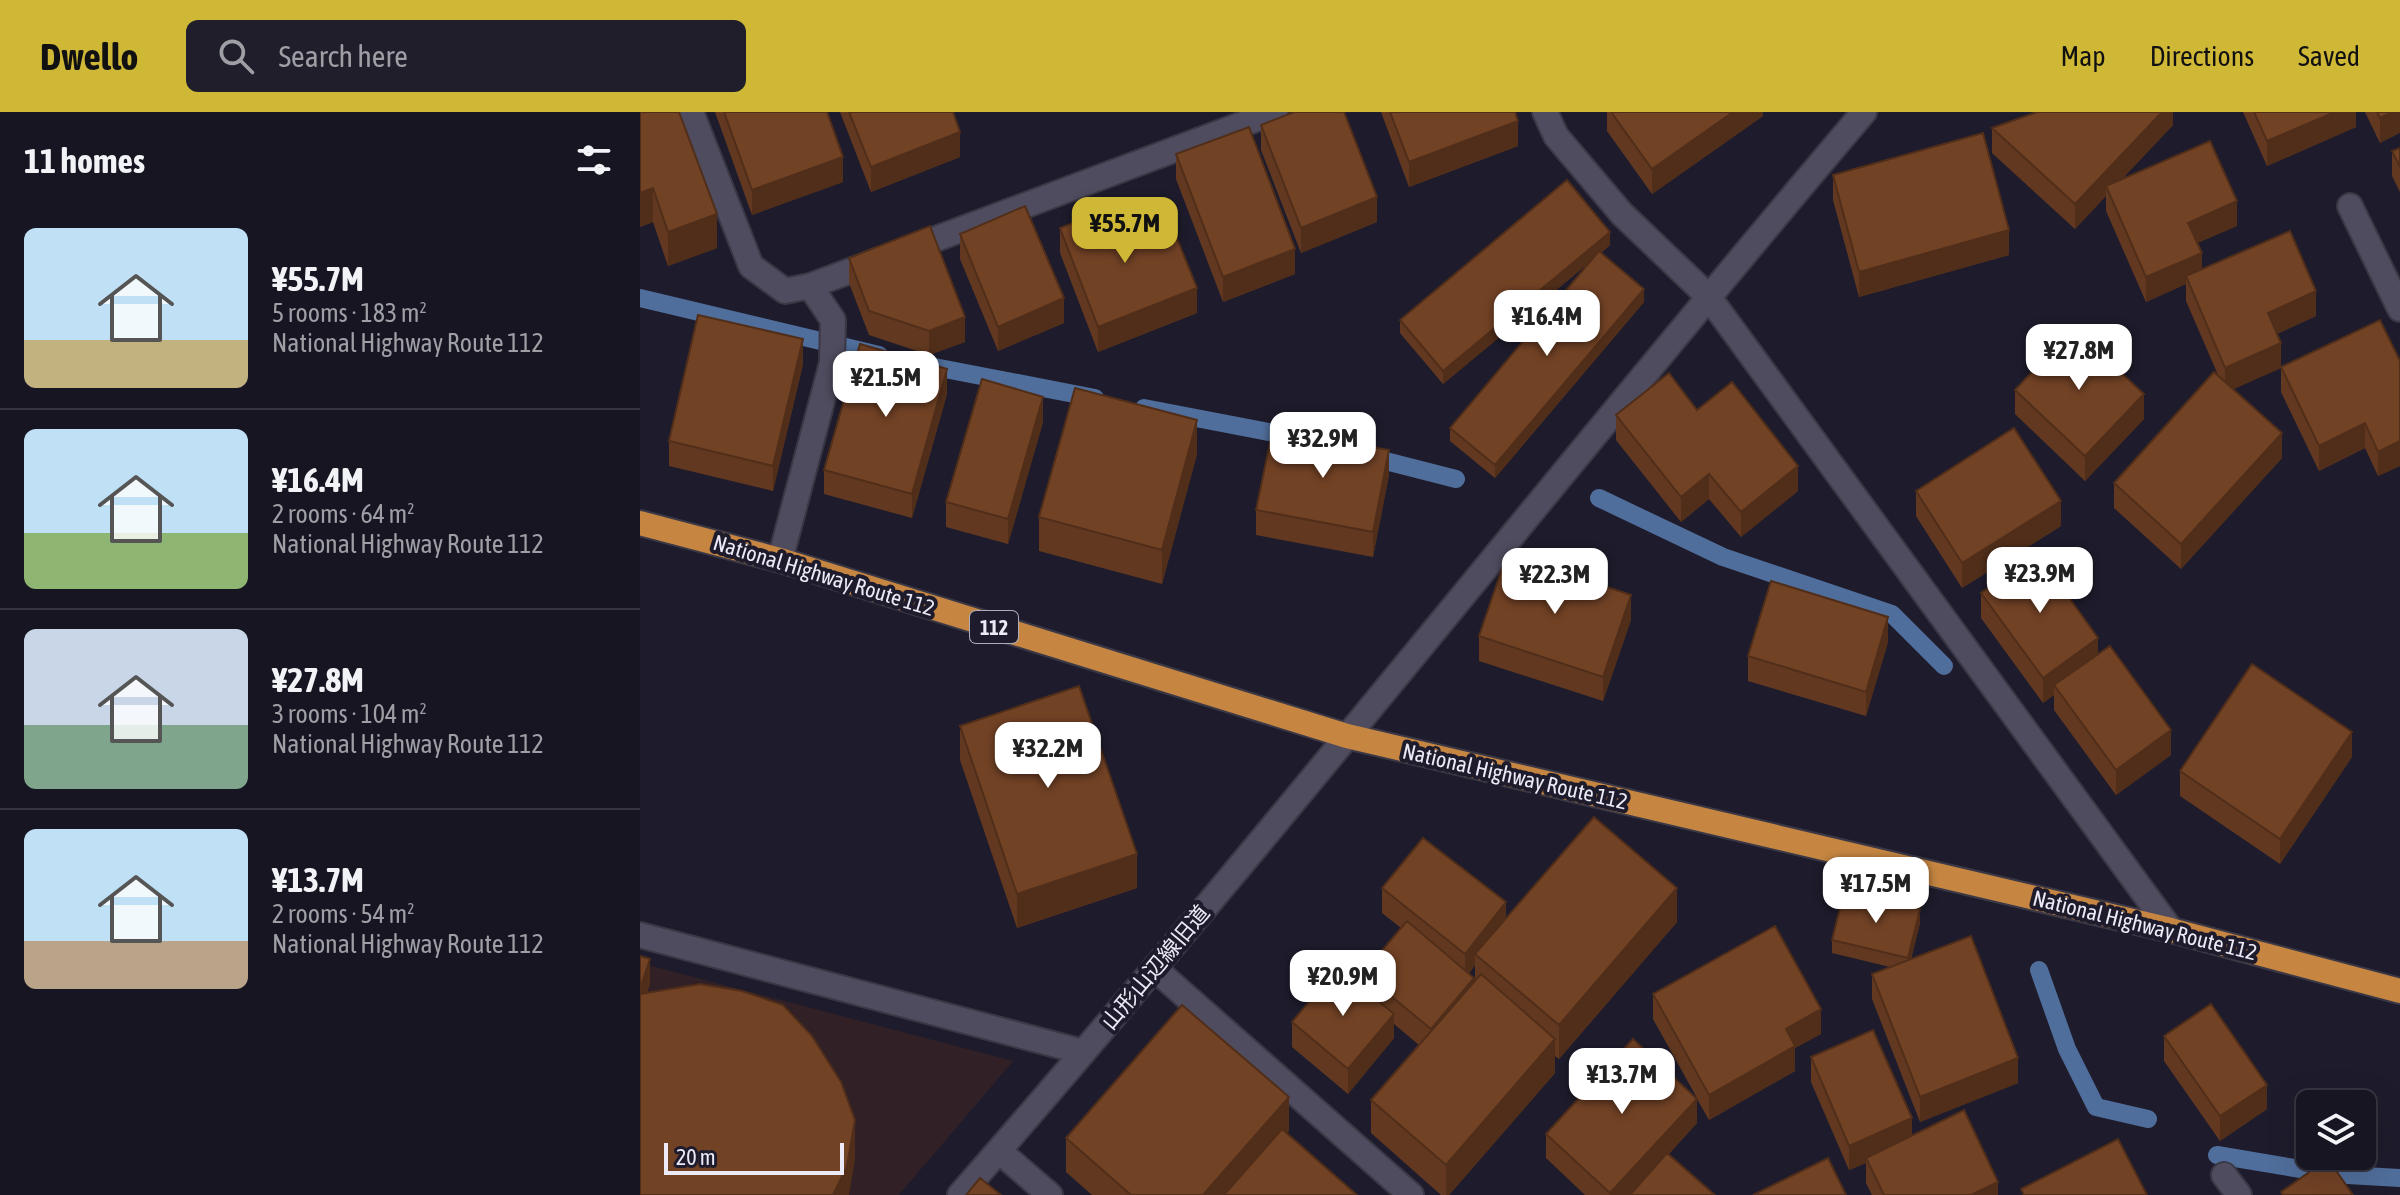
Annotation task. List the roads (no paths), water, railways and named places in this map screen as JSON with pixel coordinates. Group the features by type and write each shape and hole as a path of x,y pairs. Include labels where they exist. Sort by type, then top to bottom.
{"highway":[{"name":"National Highway Route 112","path":"640,523 780,560 1347,736 2171,930 2400,991"}],"street":[{"path":"691,112 751,266 785,291 810,286 1275,112"},
{"path":"1545,112 1556,136 1622,214 1708,296 2171,930"},
{"name":"山形山辺線旧道","path":"960,1195 1155,969 1708,296 1864,112"},
{"path":"2350,206 2400,309"},
{"path":"780,560 832,363 833,320 810,286"},
{"path":"640,935 1083,1052"},
{"path":"1155,969 1411,1195"},
{"path":"999,1151 1050,1195"},
{"path":"2224,1175 2239,1195"}],"waterway":[{"path":"640,298 879,355"},
{"path":"924,365 1095,398"},
{"path":"1144,408 1295,437"},
{"path":"1366,456 1456,479"},
{"path":"1599,498 1723,557 1892,614 1944,666"},
{"path":"2039,970 2067,1049 2096,1107 2148,1119"},
{"path":"2217,1155 2330,1174 2400,1178"}]}
